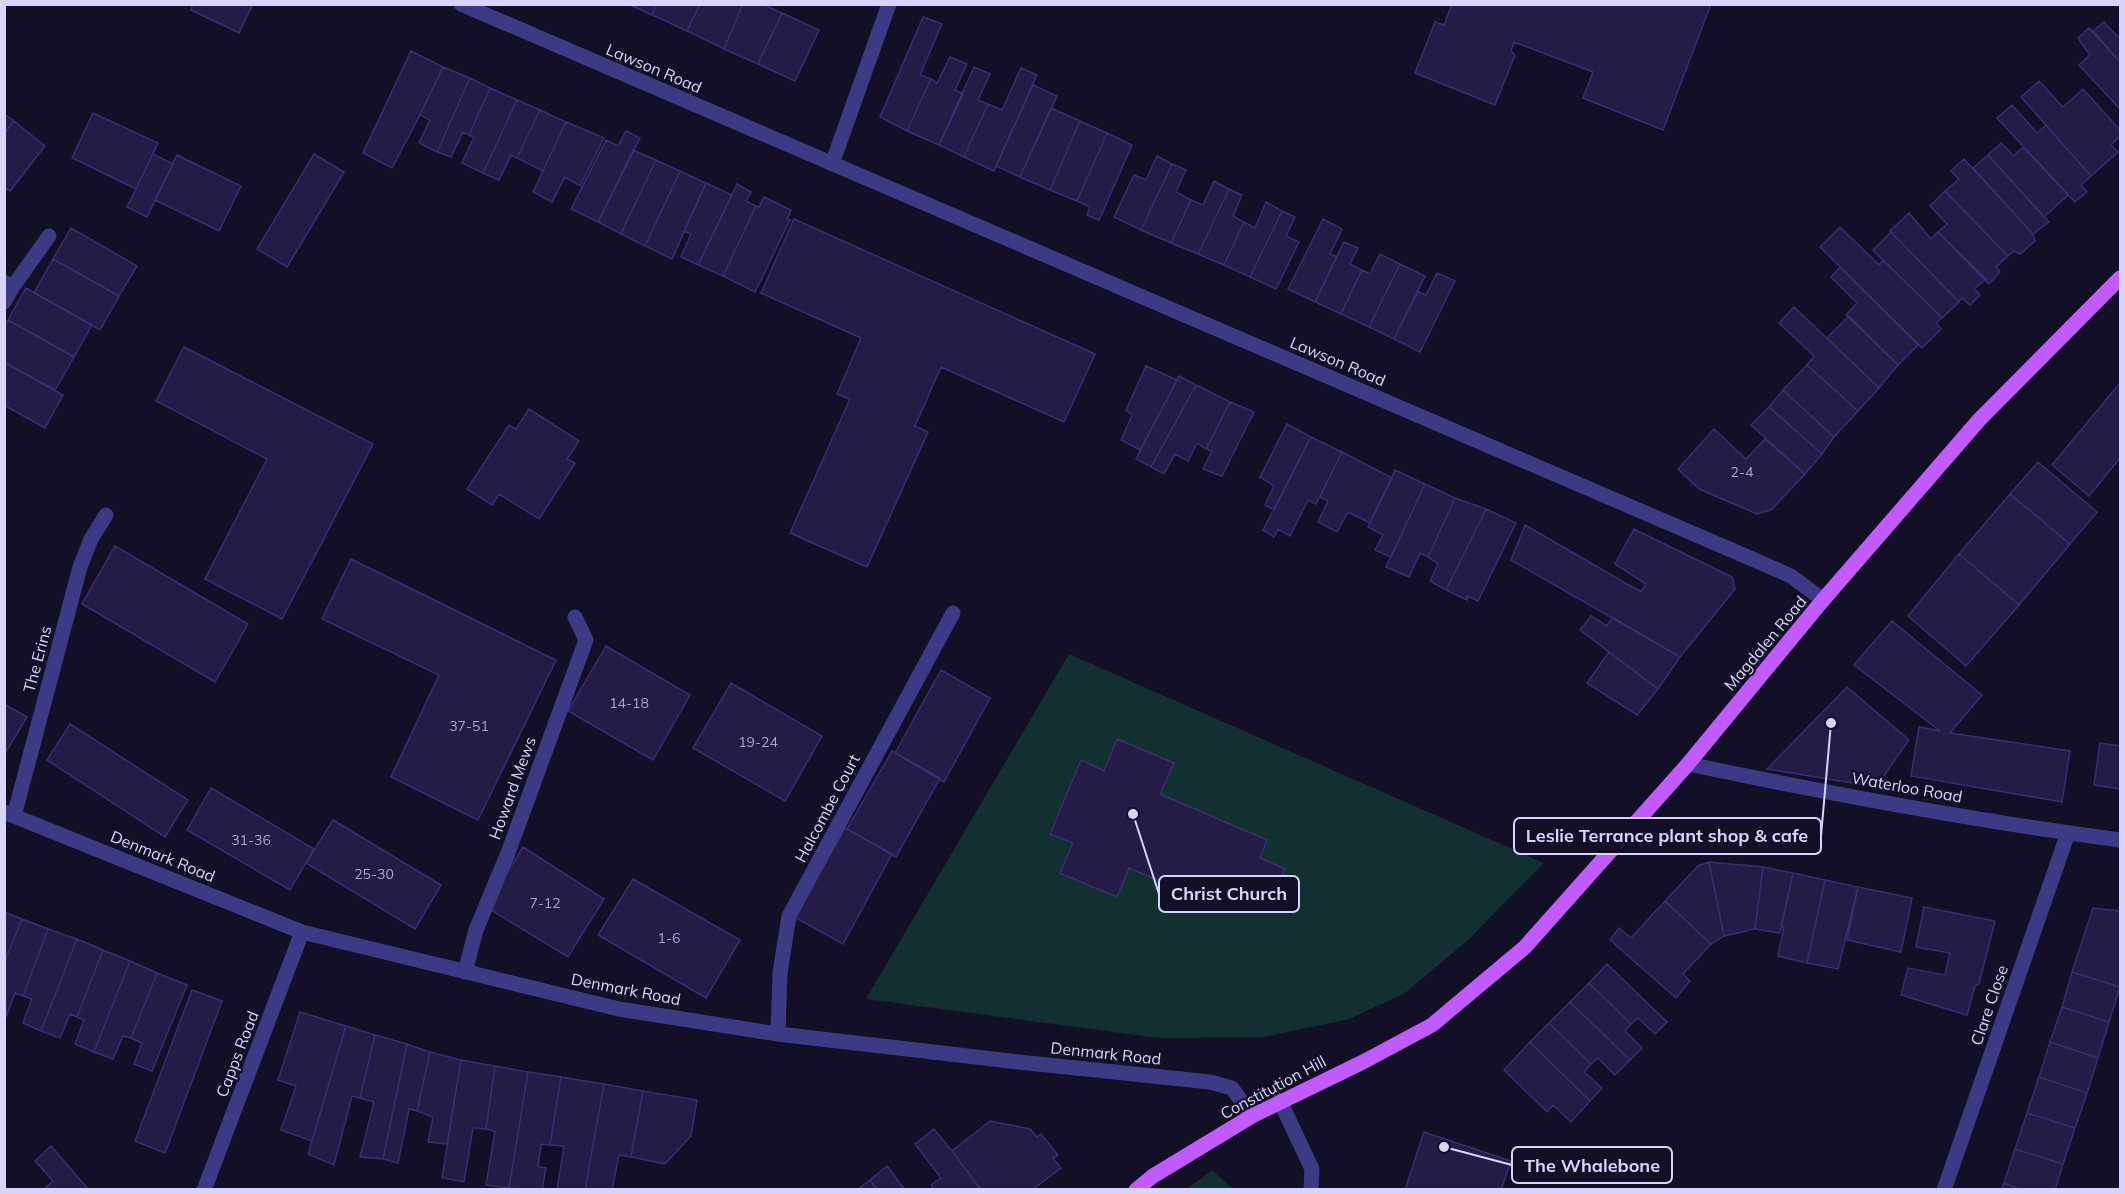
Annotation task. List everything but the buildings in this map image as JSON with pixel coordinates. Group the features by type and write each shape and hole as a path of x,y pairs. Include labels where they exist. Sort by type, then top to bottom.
{"main road":[{"name":"Magdalen Road","path":"1432,1025 1525,946 1688,764 1823,600 1979,420 2121,278"},
{"name":"Constitution Hill","path":"1136,1190 1153,1176 1252,1116 1363,1062 1432,1025"}],"street":[{"name":"Lawson Road","path":"461,4 1791,576 1823,600"},
{"path":"832,164 889,4"},
{"path":"7,291 49,236"},
{"name":"The Erins","path":"9,814 80,567 91,538 106,514"},
{"name":"Halcombe Court","path":"778,1034 780,973 789,916 953,613"},
{"name":"Howard Mews","path":"465,972 476,930 508,853 586,640 575,617"},
{"name":"Waterloo Road","path":"1688,764 1765,780 2068,833 2121,840"},
{"name":"Denmark Road","path":"9,814 302,932 465,972 619,1009 778,1034 1210,1082 1232,1088 1252,1116"},
{"name":"Clare Close","path":"1944,1190 2068,833"},
{"name":"Capps Road","path":"204,1190 302,932"},
{"path":"1281,1101 1312,1168 1311,1190"}],"green space":[{"path":"1069,654 1544,863 1467,941 1405,993 1349,1019 1264,1037 1159,1038 866,999"},
{"path":"1212,1170 1233,1189 1187,1189"}],"place":[{"name":"Leslie Terrance plant shop & cafe","path":"1831,723"},
{"name":"Christ Church","path":"1133,814"},
{"name":"The Whalebone","path":"1444,1147"}]}
